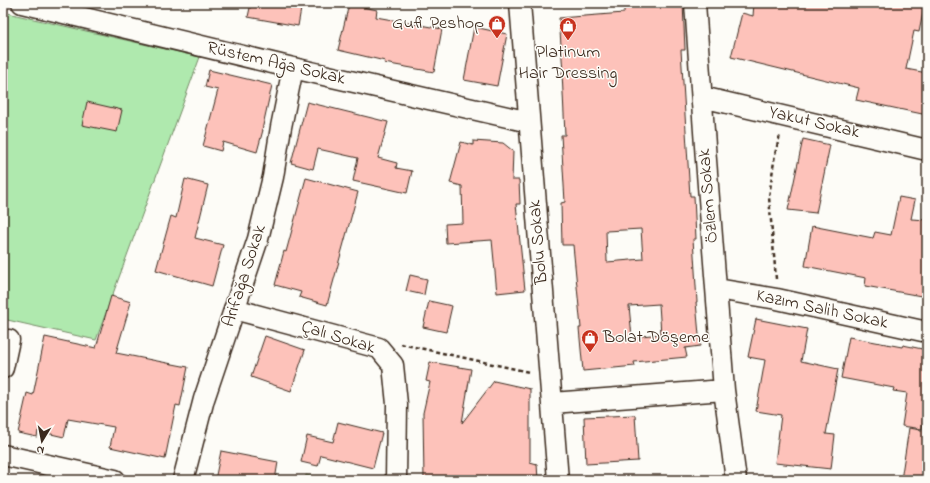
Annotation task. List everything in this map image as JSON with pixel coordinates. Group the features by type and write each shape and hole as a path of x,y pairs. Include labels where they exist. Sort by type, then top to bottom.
{"street":[{"name":"Rüstem Ağa Sokak","path":"22,3 293,68 529,122"},
{"name":"Bolu Sokak","path":"520,3 558,480"},
{"name":"Özlem Sokak","path":"695,3 724,390 736,480"},
{"name":"Arifağa Sokak","path":"183,480 204,398 258,239 273,177 293,68"},
{"name":"Yakut Sokak","path":"702,97 927,150"},
{"name":"Kazım Salih Sokak","path":"717,289 777,299 927,332"},
{"name":"Çalı Sokak","path":"234,309 380,348 393,365 397,404 396,480"},
{"path":"3,368 9,340"},
{"path":"552,403 724,390"},
{"path":"3,454 115,480"}],"path":[{"path":"777,299 769,197 775,154 785,116"},
{"path":"380,348 389,344 398,344 549,377"}],"green space":[{"path":"3,12 200,57 96,340 3,319"},
{"path":"306,475 327,480 305,480"}],"building":[{"path":"251,3 302,3 298,26 248,17"},
{"path":"683,3 685,50 681,50 690,196 694,196 696,239 693,239 700,346 685,348 687,357 634,362 635,366 583,371 579,328 581,328 573,245 562,245 561,203 565,202 561,135 565,135 563,72 559,18 624,13 624,5","holes":["641,229 643,259 607,262 606,231","659,304 661,334 632,337 629,306"]},
{"path":"754,3 925,3 919,32 914,31 906,69 927,73 927,115 856,100 859,88 731,57 742,13 753,16"},
{"path":"349,4 377,10 376,17 442,29 434,72 384,63 385,61 338,50"},
{"path":"474,27 507,34 497,86 464,80"},
{"path":"209,70 272,85 257,152 223,142 221,151 203,146 218,90 205,87"},
{"path":"87,102 122,110 117,132 82,125"},
{"path":"307,102 388,122 378,158 397,163 396,168 412,171 407,193 353,181 358,158 318,149 313,169 291,163"},
{"path":"803,139 830,145 816,213 788,210"},
{"path":"473,141 503,143 513,151 512,180 519,180 520,204 516,204 525,290 497,293 492,240 446,243 445,224 463,223 462,186 450,183 461,142 473,145"},
{"path":"306,178 358,192 327,305 299,297 301,292 275,285 284,251 286,252"},
{"path":"185,179 208,185 195,238 223,245 212,286 156,270 171,216 176,218"},
{"path":"899,197 915,200 911,219 927,220 927,297 865,286 866,278 805,266 812,226 873,238 875,232 891,235"},
{"path":"410,275 427,279 424,295 406,291"},
{"path":"111,296 131,302 116,353 188,367 180,406 176,405 165,459 110,447 114,427 68,419 64,437 38,431 37,437 18,433 27,393 33,395 45,337 96,348"},
{"path":"429,301 452,306 446,332 423,327"},
{"path":"756,319 807,329 801,361 838,369 826,434 835,435 831,469 775,463 781,415 756,411 765,360 748,357"},
{"path":"265,336 305,350 291,391 251,377"},
{"path":"849,337 927,350 927,394 922,429 902,426 907,393 893,391 894,388 841,378"},
{"path":"430,362 471,369 462,423 494,381 530,389 530,462 537,464 538,480 424,480 423,413 430,382 426,381"},
{"path":"635,415 638,461 586,464 584,417"},
{"path":"338,422 382,433 373,468 321,455 318,466 301,462 307,436 333,442"},
{"path":"909,428 927,431 927,480 901,480"},
{"path":"221,451 278,462 275,480 215,480"}],"place":[{"name":"Gufi Peshop","path":"497,39"},
{"name":"Platinum Hair Dressing","path":"568,41"},
{"name":"Bolat Döşeme","path":"590,353"}]}
